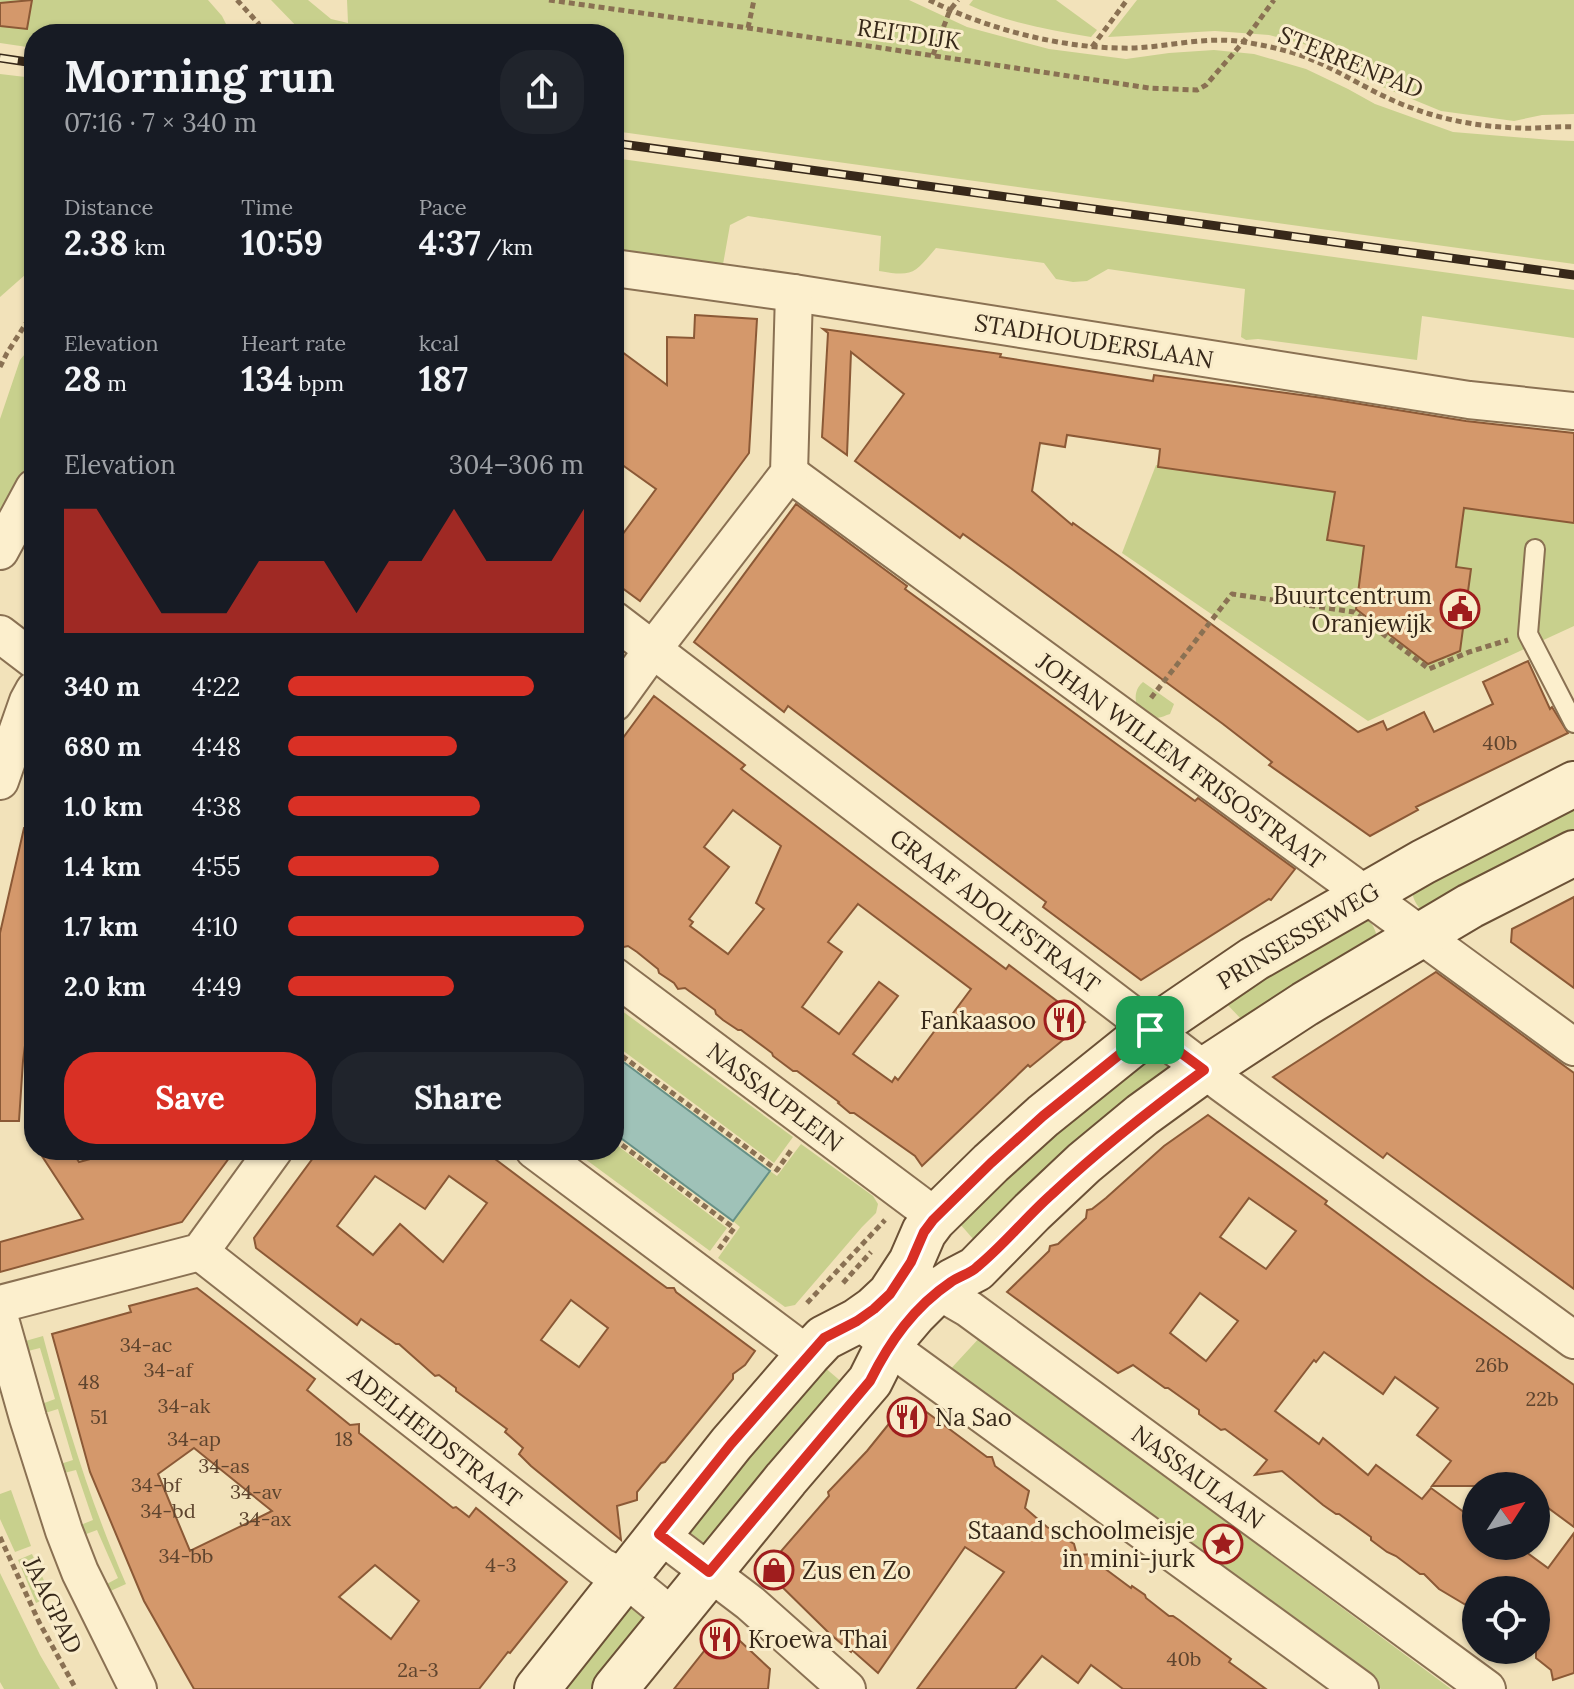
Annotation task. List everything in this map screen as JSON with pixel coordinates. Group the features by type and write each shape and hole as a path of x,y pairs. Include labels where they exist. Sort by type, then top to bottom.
{"street":[{"name":"STADHOUDERSLAAN","path":"624,269 794,293 1469,400 1574,411"},
{"path":"624,689 789,473 794,293"},
{"name":"JOHAN WILLEM FRISOSTRAAT","path":"789,473 1574,1047"},
{"path":"0,551 24,507"},
{"name":"GRAAF ADOLFSTRAAT","path":"624,627 1150,1030 1574,1340"},
{"path":"0,634 24,652"},
{"path":"0,781 24,712"},
{"name":"PRINSESSEWEG","path":"537,1689 731,1444 824,1338 874,1333 914,1314 922,1281 924,1232 991,1163 1043,1116 1150,1030 1254,959 1480,831 1574,784"},
{"name":"PRINSESSEWEG","path":"922,1281 953,1281 976,1269 1084,1163 1142,1115 1204,1070 1421,934 1574,853"},
{"name":"NASSAUPLEIN","path":"624,983 936,1217"},
{"path":"0,1304 200,1252 267,1160"},
{"path":"547,1160 808,1355"},
{"name":"ADELHEIDSTRAAT","path":"200,1252 602,1567 624,1577 673,1617"},
{"name":"NASSAULAAN","path":"922,1281 976,1314 1487,1689"},
{"path":"0,1319 64,1531 80,1572 138,1689"},
{"path":"874,1333 1360,1689"},
{"name":"PRINSESSEWEG","path":"615,1689 870,1381 874,1333"},
{"path":"659,1534 750,1603 847,1689"}],"lane":[{"path":"1535,549 1528,634 1574,723"}],"path":[{"path":"237,0 259,24"},
{"name":"REITDIJK","path":"549,0 1149,88 1197,90 1206,85 1244,41"},
{"path":"748,28 754,0"},
{"name":"STERRENPAD","path":"929,0 950,10 1026,34 1092,47 1135,48 1203,40 1244,41 1303,57 1381,96 1446,118 1480,126 1574,127"},
{"path":"933,55 950,10 958,0"},
{"path":"1092,47 1127,0"},
{"path":"1244,41 1274,0"},
{"path":"0,367 24,327"},
{"path":"1131,724 1232,594 1354,612 1429,669 1469,652 1528,634"},
{"path":"624,1057 777,1170 793,1148"},
{"path":"624,1146 734,1228 711,1260"},
{"path":"799,1312 887,1218"},
{"name":"JAAGPAD","path":"0,1537 39,1622 76,1689"}],"green space":[{"path":"0,0 208,0 226,24 24,24 24,47 0,43"},
{"path":"271,0 308,0 331,19 348,23 347,0 909,0 967,27 1049,49 1126,59 1214,50 1254,54 1306,69 1375,104 1453,132 1574,141 1574,264 624,132 624,24 294,24"},
{"path":"973,0 1056,0 1097,30 1091,37 1029,25 969,5"},
{"path":"1137,0 1574,0 1574,114 1542,115 1514,121 1441,111 1373,83 1322,49 1269,35 1215,31 1108,37"},
{"path":"0,74 24,77 24,276 0,297"},
{"path":"624,159 1574,290 1574,338 1422,316 1417,360 1246,340 1241,337 1245,289 1108,269 1087,281 1073,282 1056,279 1044,263 936,248 912,272 890,273 879,271 881,236 748,216 730,225 722,270 624,255"},
{"path":"24,355 24,474 0,524 0,419"},
{"path":"1156,465 1574,521 1574,626 1368,721 1122,553"},
{"path":"1143,682 1174,704 1170,714 1149,717 1139,709 1136,692"},
{"path":"1574,794 1574,843 1421,910 1414,899 1412,886"},
{"path":"1367,918 1375,929 1377,943 1242,1020 1224,1001"},
{"path":"624,1012 793,1137 774,1163 624,1051"},
{"path":"1149,1049 1165,1062 1170,1075 982,1249 952,1215"},
{"path":"801,1144 873,1196 878,1204 876,1213 795,1305 785,1307 718,1258 740,1227 733,1221 770,1171 777,1176"},
{"path":"624,1151 727,1228 710,1251 587,1160 624,1160"},
{"path":"982,1335 1084,1416 1451,1689 1381,1689 946,1374"},
{"path":"43,1336 80,1462 126,1584 106,1593 103,1586 118,1578 97,1530 81,1536 78,1526 93,1520 76,1470 60,1474 57,1465 73,1460 58,1409 42,1414 39,1405 55,1399 40,1348 24,1352 22,1342"},
{"path":"816,1360 851,1390 716,1553 678,1523"},
{"path":"11,1490 31,1546 15,1552 0,1519 0,1494"},
{"path":"32,1554 51,1596 36,1603 18,1560"},
{"path":"0,1573 60,1689 4,1689 0,1682"},
{"path":"625,1598 653,1618 604,1689 547,1689"}],"water":[{"path":"624,1062 770,1171 733,1221 624,1140"}],"building":[{"path":"32,0 28,24 24,24 24,29 0,26 0,3"},
{"path":"695,315 757,319 749,453 640,601 624,589 624,532 656,489 624,466 624,353 667,385 667,337 694,338"},
{"path":"823,329 1001,354 1000,357 1153,381 1154,375 1466,421 1574,433 1574,523 1464,508 1456,567 1471,569 1460,651 1428,664 1356,609 1364,546 1327,540 1335,492 1158,467 1160,449 1067,435 1065,447 1040,443 1032,491 1072,525 1119,556 1358,732 1383,721 1387,730 1424,712 1434,732 1493,704 1483,682 1528,661 1550,709 1552,707 1568,733 1416,807 1418,810 1370,836 1269,765 1272,762 1223,724 1012,569 963,534 960,538 855,461 904,394 851,352 847,455 822,437 828,333"},
{"path":"796,504 907,586 905,589 1122,748 1195,801 1198,798 1295,869 1271,900 1141,980 1043,907 1046,902 788,706 784,712 694,642"},
{"path":"654,696 745,765 741,769 874,870 1006,969 1009,965 1085,1022 1030,1067 1028,1065 922,1166 915,1156 850,1113 797,1071 723,1020 715,1010 685,988 678,989 628,946 624,947 624,736","holes":["733,810 781,846 756,903 764,909 728,954 690,926 693,922 689,919 729,867 704,847","858,904 971,989 942,1028 939,1025 898,1080 895,1077 892,1082 853,1054 898,996 879,982 839,1034 802,1007 842,952 828,942"]},
{"path":"24,828 24,1053 19,1121 0,1121 0,933"},
{"path":"1574,897 1574,988 1511,942 1512,929"},
{"path":"1436,972 1574,1073 1574,1289 1387,1153 1383,1158 1273,1077"},
{"path":"1208,1115 1327,1201 1325,1204 1426,1279 1574,1385 1574,1527 1550,1509 1550,1472 1462,1472 1462,1486 1432,1486 1451,1461 1417,1435 1438,1408 1395,1377 1383,1394 1324,1352 1316,1362 1314,1360 1275,1411 1319,1444 1323,1438 1368,1475 1376,1465 1422,1499 1431,1488 1462,1511 1462,1560 1537,1560 1548,1568 1574,1533 1574,1673 1553,1680 1551,1670 1544,1664 1550,1664 1550,1576 1462,1576 1462,1603 1439,1589 1424,1574 1387,1552 1282,1471 1255,1475 1267,1460 1199,1414 1199,1410 1168,1388 1133,1365 1118,1373 1007,1292 1049,1251 1050,1246 1058,1244 1086,1218 1087,1210 1106,1198 1164,1146","holes":["1249,1198 1296,1231 1266,1269 1220,1237","1200,1293 1238,1321 1206,1361 1170,1333"]},
{"path":"45,1160 228,1160 182,1222 0,1272 0,1242 83,1219"},
{"path":"312,1160 496,1160 667,1288 674,1288 755,1351 637,1492 637,1500 617,1506 621,1540 531,1466 519,1454 523,1448 505,1432 507,1429 456,1388 439,1375 435,1376 399,1344 361,1319 357,1325 256,1248 254,1238","holes":["375,1176 425,1209 449,1176 487,1203 443,1262 400,1224 373,1255 337,1226","571,1300 608,1328 579,1367 541,1340"]},
{"path":"197,1288 315,1379 307,1390 350,1425 359,1424 359,1433 453,1508 469,1517 476,1508 567,1582 479,1689 194,1689 144,1601 90,1472 52,1334 131,1312 129,1306","holes":["194,1448 272,1511 190,1551 158,1474","375,1565 419,1601 391,1639 339,1597"]},
{"path":"909,1399 987,1457 992,1457 995,1466 1029,1491 1025,1508 1074,1544 1077,1555 1094,1554 1096,1562 1145,1595 1169,1616 1179,1620 1266,1689 1123,1689 1091,1665 1078,1683 1042,1656 1015,1689 917,1689 1004,1572 965,1547 878,1673 851,1652 770,1575 769,1565"},
{"path":"724,1626 770,1669 768,1689 674,1689"}],"railway":[{"path":"0,58 24,62"},
{"path":"624,144 1574,275"}],"place":[{"name":"Buurtcentrum Oranjewijk","path":"1460,609"},
{"name":"Fankaasoo","path":"1064,1020"},
{"name":"Na Sao","path":"907,1417"},
{"name":"Staand schoolmeisje in mini-jurk","path":"1223,1544"},
{"name":"Zus en Zo","path":"774,1570"},
{"name":"Kroewa Thai","path":"720,1639"}],"route":[{"path":"1150,1030 1204,1070 1142,1115 1084,1163 976,1269 932,1296 914,1314 897,1334 870,1381 709,1572 659,1534 731,1444 824,1338 857,1321 890,1294 933,1220 1043,1116 1150,1030"}]}
